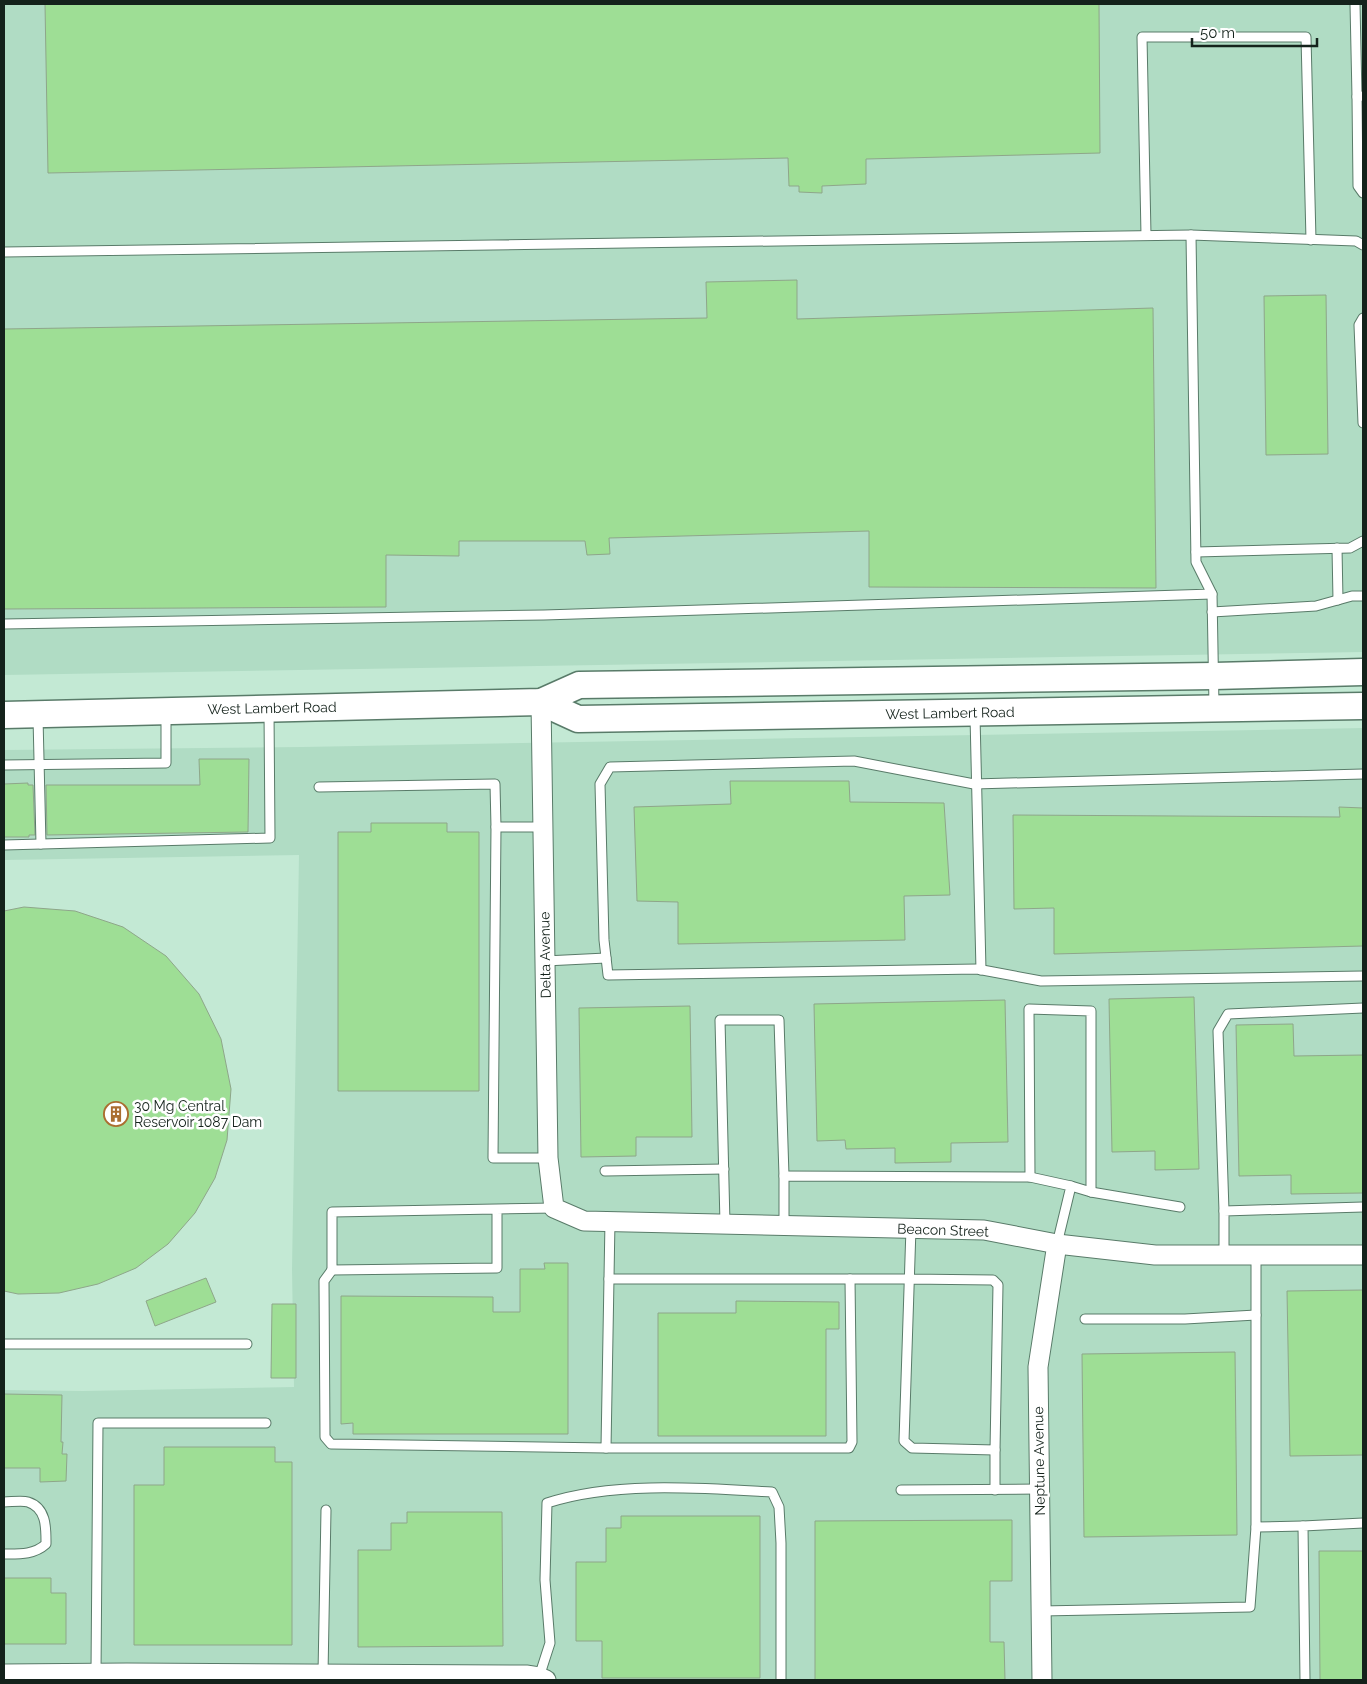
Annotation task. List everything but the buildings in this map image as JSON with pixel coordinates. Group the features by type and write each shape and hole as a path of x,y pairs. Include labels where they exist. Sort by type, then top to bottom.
{"main road":[{"name":"West Lambert Road","path":"4,715 541,702 579,685 1214,676 1363,672"},
{"name":"West Lambert Road","path":"541,702 578,720 1363,706"}],"street":[{"name":"Delta Avenue","path":"541,702 548,1158 554,1208"},
{"name":"Beacon Street","path":"554,1208 584,1221 984,1230 1057,1244 1155,1255 1363,1254"},
{"name":"Neptune Avenue","path":"1042,1680 1038,1367 1057,1244"},
{"path":"4,1674 96,1673 127,1676 323,1674 542,1679"}],"lane":[{"path":"1355,4 1360,97 1358,186 1363,193"},
{"path":"1146,235 1142,37 1306,37 1312,240"},
{"path":"4,252 1146,235 1361,241"},
{"path":"1191,235 1196,562 1212,594 1214,709"},
{"path":"1363,318 1359,325 1363,423"},
{"path":"1196,552 1350,548 1363,541"},
{"path":"1337,548 1338,600"},
{"path":"4,624 544,615 1212,594"},
{"path":"1212,612 1316,606 1363,596"},
{"path":"4,845 270,838 269,708"},
{"path":"4,765 166,763 166,711"},
{"path":"975,713 981,970"},
{"path":"38,714 41,844"},
{"path":"1363,774 976,784 854,761 610,767 600,784 604,940 608,975 981,970 1041,981 1363,976"},
{"path":"319,787 496,784 493,1158 548,1158"},
{"path":"496,827 543,827"},
{"path":"545,961 606,958"},
{"path":"1224,1255 1218,1031 1228,1014 1363,1008"},
{"path":"1030,1177 1029,1009 1090,1010 1091,1192"},
{"path":"725,1224 720,1020 780,1020 784,1225"},
{"path":"605,1171 724,1169"},
{"path":"784,1176 1030,1177 1091,1192 1180,1207"},
{"path":"1057,1244 1070,1186"},
{"path":"1224,1211 1363,1207"},
{"path":"554,1208 332,1212 332,1270 324,1281 325,1436 331,1444 606,1448 849,1448 852,1442 850,1279"},
{"path":"332,1270 497,1268 497,1210"},
{"path":"606,1448 610,1222"},
{"path":"911,1228 904,1441 912,1448 995,1450"},
{"path":"1041,1610 1250,1607 1256,1526 1256,1255"},
{"path":"609,1279 909,1278 993,1280 998,1285 995,1490"},
{"path":"1085,1319 1256,1315"},
{"path":"4,1344 247,1344"},
{"path":"96,1673 98,1423 266,1423"},
{"path":"542,1679 550,1643 545,1580 547,1504 569,1496 641,1488 674,1488 772,1492 778,1508 781,1543 781,1680"},
{"path":"901,1490 1039,1489"},
{"path":"4,1502 29,1502 40,1511 46,1524 46,1544 39,1550 23,1554 4,1554"},
{"path":"323,1674 326,1510"},
{"path":"1256,1526 1363,1523"},
{"path":"1304,1526 1305,1680"}],"shaded area":[{"path":"4,4 1363,4 1363,652 4,675"},
{"path":"1363,728 1363,1680 4,1680 4,1390 83,1391 294,1387 292,1269 299,855 4,860 4,750 302,747"}],"place":[{"name":"30 Mg Central Reservoir 1087 Dam","path":"116,1114"}]}
